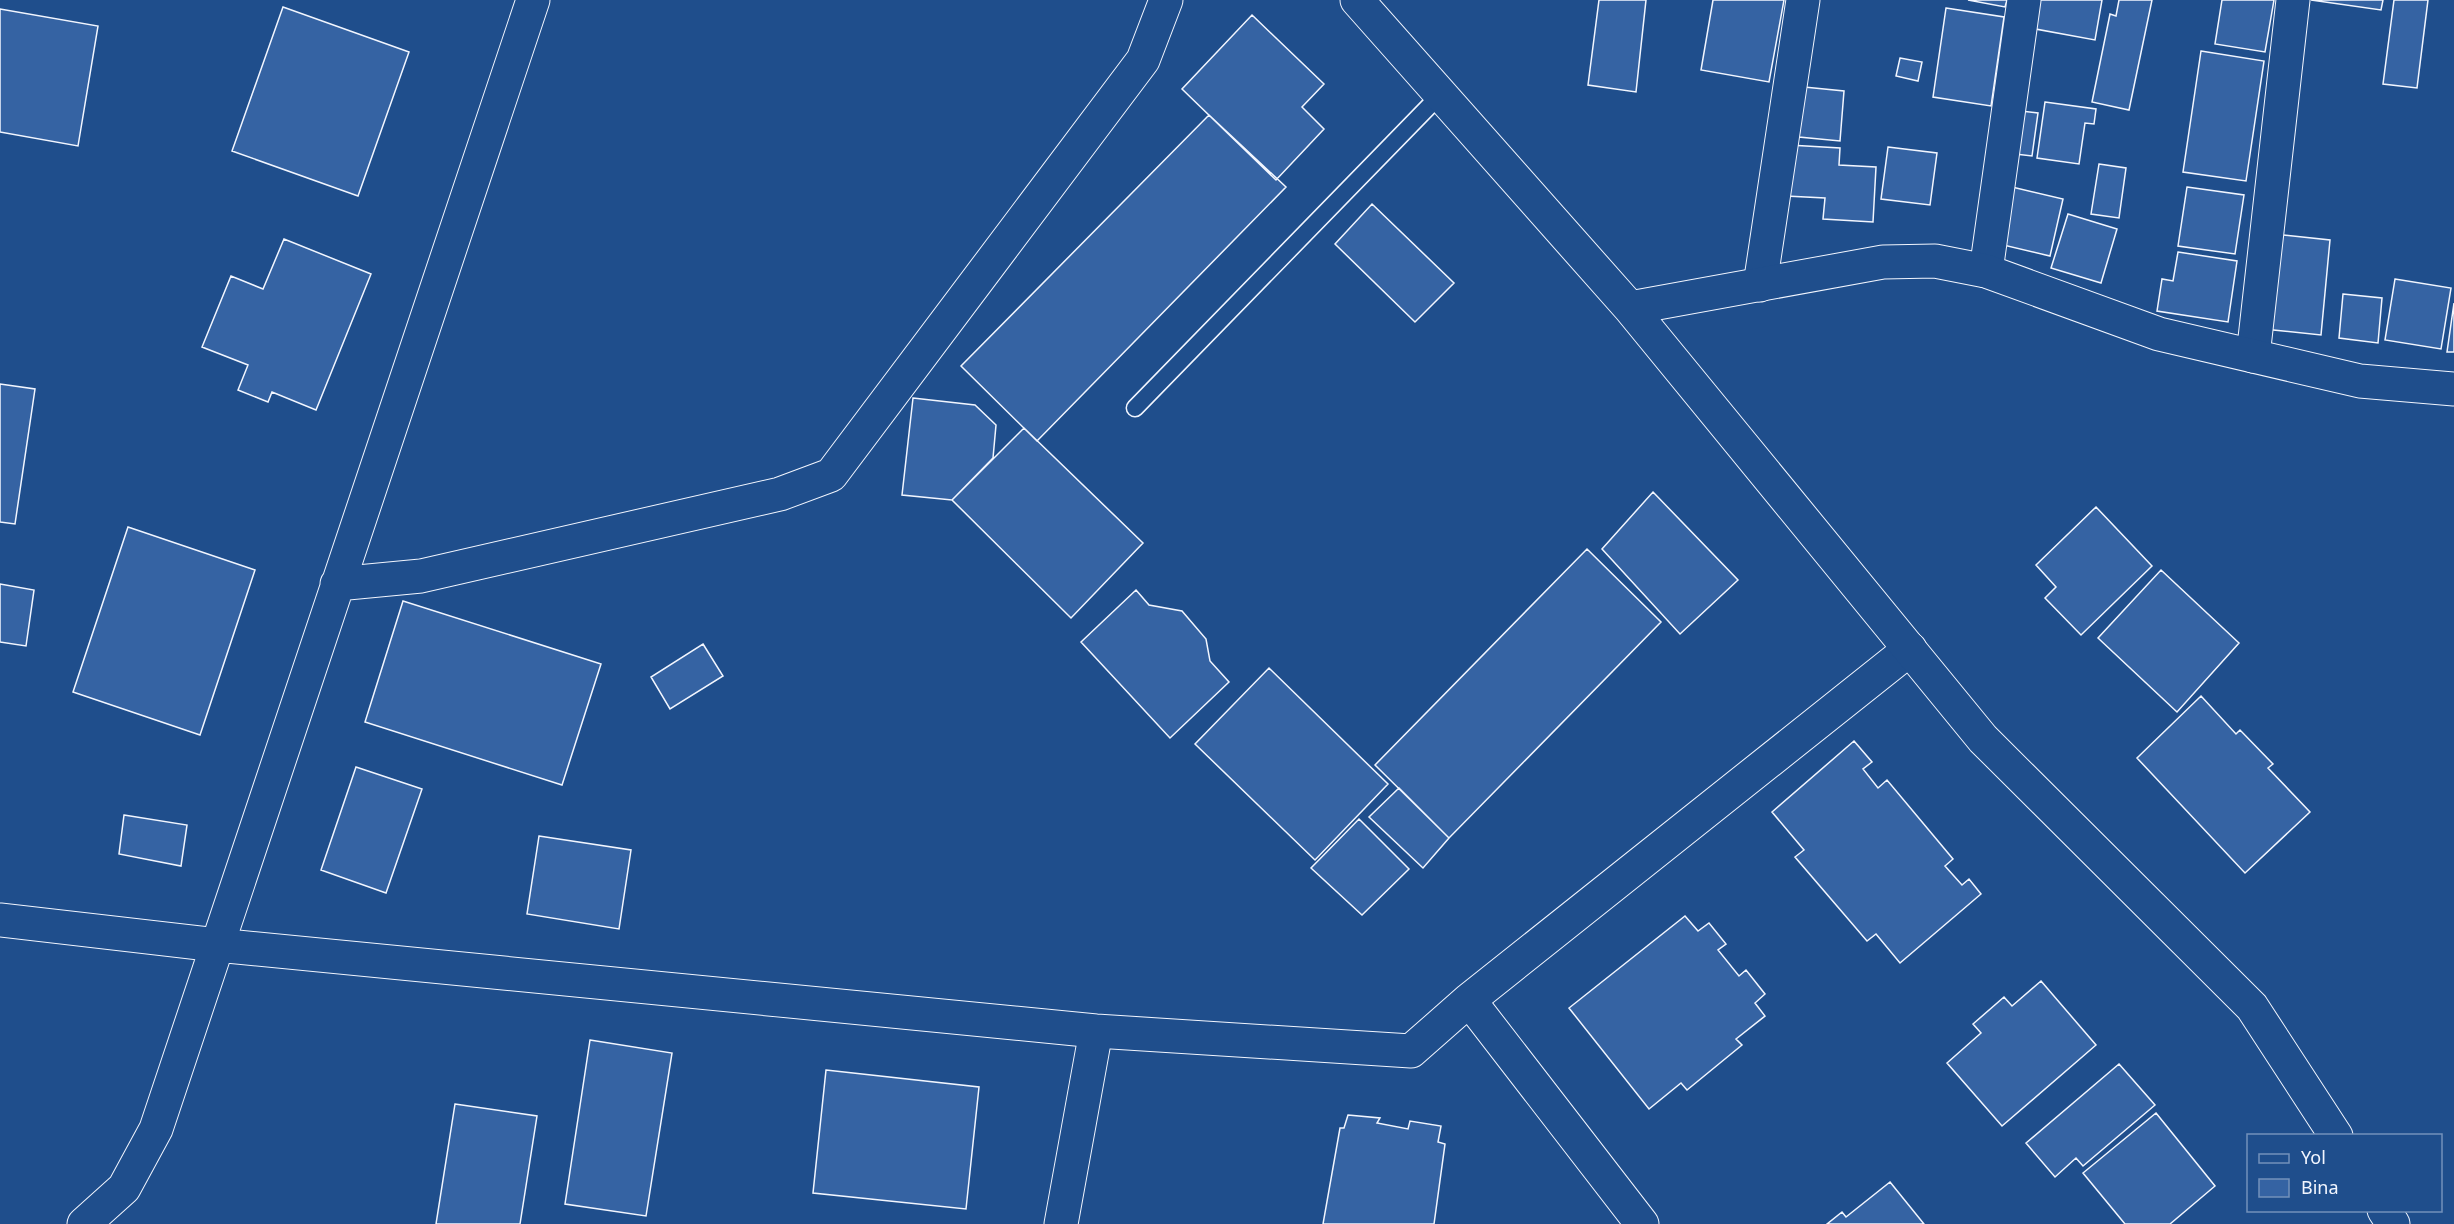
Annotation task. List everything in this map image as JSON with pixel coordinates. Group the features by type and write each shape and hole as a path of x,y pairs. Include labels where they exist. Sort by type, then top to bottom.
{"street":[{"path":"84,1224 124,1188 156,1129 532,0"},
{"path":"337,584 421,576 780,494 831,474 1143,60 1166,0"},
{"path":"1357,0 1630,308 1983,739 2252,1007 2335,1134"},
{"path":"1760,285 1803,0"},
{"path":"1986,271 2024,0"},
{"path":"2253,356 2293,0"},
{"path":"1630,308 1883,262 1935,261 1986,271 2159,334 2360,381 2454,389"},
{"path":"0,920 217,945 1095,1031 1411,1052 1469,1000 1910,650"},
{"path":"1469,1000 1642,1224"},
{"path":"1061,1224 1095,1031"}],"lane":[{"path":"1136,408 1440,95"}],"building":[{"path":"1599,0 1646,0 1636,92 1588,85"},
{"path":"1713,0 1784,0 1769,82 1701,70"},
{"path":"1968,0 2007,0 2005,7"},
{"path":"2035,0 2102,0 2095,40 2030,28"},
{"path":"2119,0 2152,0 2129,110 2092,102 2110,14 2116,16"},
{"path":"2222,0 2274,0 2265,52 2215,44"},
{"path":"2311,0 2383,0 2381,10"},
{"path":"2394,0 2428,0 2417,88 2383,84"},
{"path":"283,7 409,52 358,196 232,151"},
{"path":"1946,8 2004,17 1991,106 1933,97"},
{"path":"0,9 98,26 78,146 0,132"},
{"path":"1252,15 1324,84 1302,107 1324,129 1276,180 1182,89"},
{"path":"2201,51 2264,61 2246,181 2183,172"},
{"path":"1900,58 1922,62 1918,81 1896,76"},
{"path":"1804,87 1844,91 1840,141 1799,137"},
{"path":"2045,102 2096,109 2094,124 2085,123 2079,164 2037,158"},
{"path":"2012,110 2038,113 2032,156 2007,153"},
{"path":"1209,115 1286,187 1037,441 961,366"},
{"path":"1789,145 1840,148 1839,165 1876,167 1873,222 1823,219 1825,198 1786,196"},
{"path":"1888,147 1937,153 1930,205 1881,199"},
{"path":"2099,164 2126,168 2119,218 2091,214"},
{"path":"2012,187 2063,199 2050,256 1999,244"},
{"path":"2187,187 2244,195 2235,254 2178,246"},
{"path":"1372,204 1454,283 1415,322 1335,244"},
{"path":"2068,214 2117,229 2101,283 2051,268"},
{"path":"2274,234 2330,240 2321,335 2264,329"},
{"path":"284,239 371,274 316,410 272,392 268,402 238,390 248,365 202,347 231,276 263,289"},
{"path":"2178,252 2237,261 2228,322 2157,311 2162,279 2173,281"},
{"path":"2395,279 2451,288 2441,349 2385,340"},
{"path":"2343,294 2382,298 2378,343 2339,338"},
{"path":"2454,303 2454,352 2447,352"},
{"path":"0,384 35,389 15,524 0,522"},
{"path":"913,398 975,405 996,425 993,458 952,500 902,495"},
{"path":"1024,428 1143,543 1071,618 952,500"},
{"path":"1653,492 1738,580 1680,634 1602,549"},
{"path":"2096,507 2152,566 2081,635 2045,598 2056,587 2036,565"},
{"path":"128,527 255,570 200,735 73,692"},
{"path":"1587,549 1661,622 1449,838 1375,765"},
{"path":"2161,570 2239,643 2177,712 2098,638"},
{"path":"0,584 34,590 26,646 0,642"},
{"path":"1136,590 1149,605 1182,611 1206,639 1210,661 1229,682 1170,738 1081,642"},
{"path":"403,601 601,664 562,785 365,722"},
{"path":"703,644 723,676 670,709 651,677"},
{"path":"1269,668 1388,784 1315,860 1195,744"},
{"path":"2201,696 2236,734 2240,730 2273,764 2268,768 2310,812 2245,873 2137,758"},
{"path":"1854,741 1872,762 1863,769 1878,788 1887,780 1953,859 1945,866 1962,885 1969,879 1981,894 1900,963 1876,934 1867,941 1795,857 1804,850 1772,812"},
{"path":"356,767 422,789 386,893 321,870"},
{"path":"1399,788 1449,838 1423,868 1369,817"},
{"path":"124,815 187,825 181,866 119,854"},
{"path":"1359,819 1409,869 1362,915 1311,868"},
{"path":"539,836 631,850 619,929 527,914"},
{"path":"1685,916 1698,931 1709,923 1726,944 1718,950 1739,976 1746,970 1765,994 1755,1003 1765,1016 1736,1039 1742,1045 1687,1090 1681,1083 1649,1109 1569,1008"},
{"path":"2041,981 2096,1045 2002,1126 1947,1063 1981,1033 1973,1024 2004,997 2012,1006"},
{"path":"590,1040 672,1053 646,1216 565,1204"},
{"path":"2119,1064 2155,1105 2083,1166 2076,1158 2055,1177 2026,1143"},
{"path":"826,1070 979,1087 966,1209 813,1193"},
{"path":"455,1104 537,1116 520,1224 436,1224"},
{"path":"2156,1113 2215,1186 2170,1224 2125,1224 2083,1173"},
{"path":"1348,1115 1380,1118 1377,1123 1408,1129 1410,1121 1441,1126 1438,1142 1445,1144 1434,1224 1323,1224 1340,1128 1344,1128"},
{"path":"1890,1182 1924,1224 1827,1224 1842,1212 1846,1217"}]}
